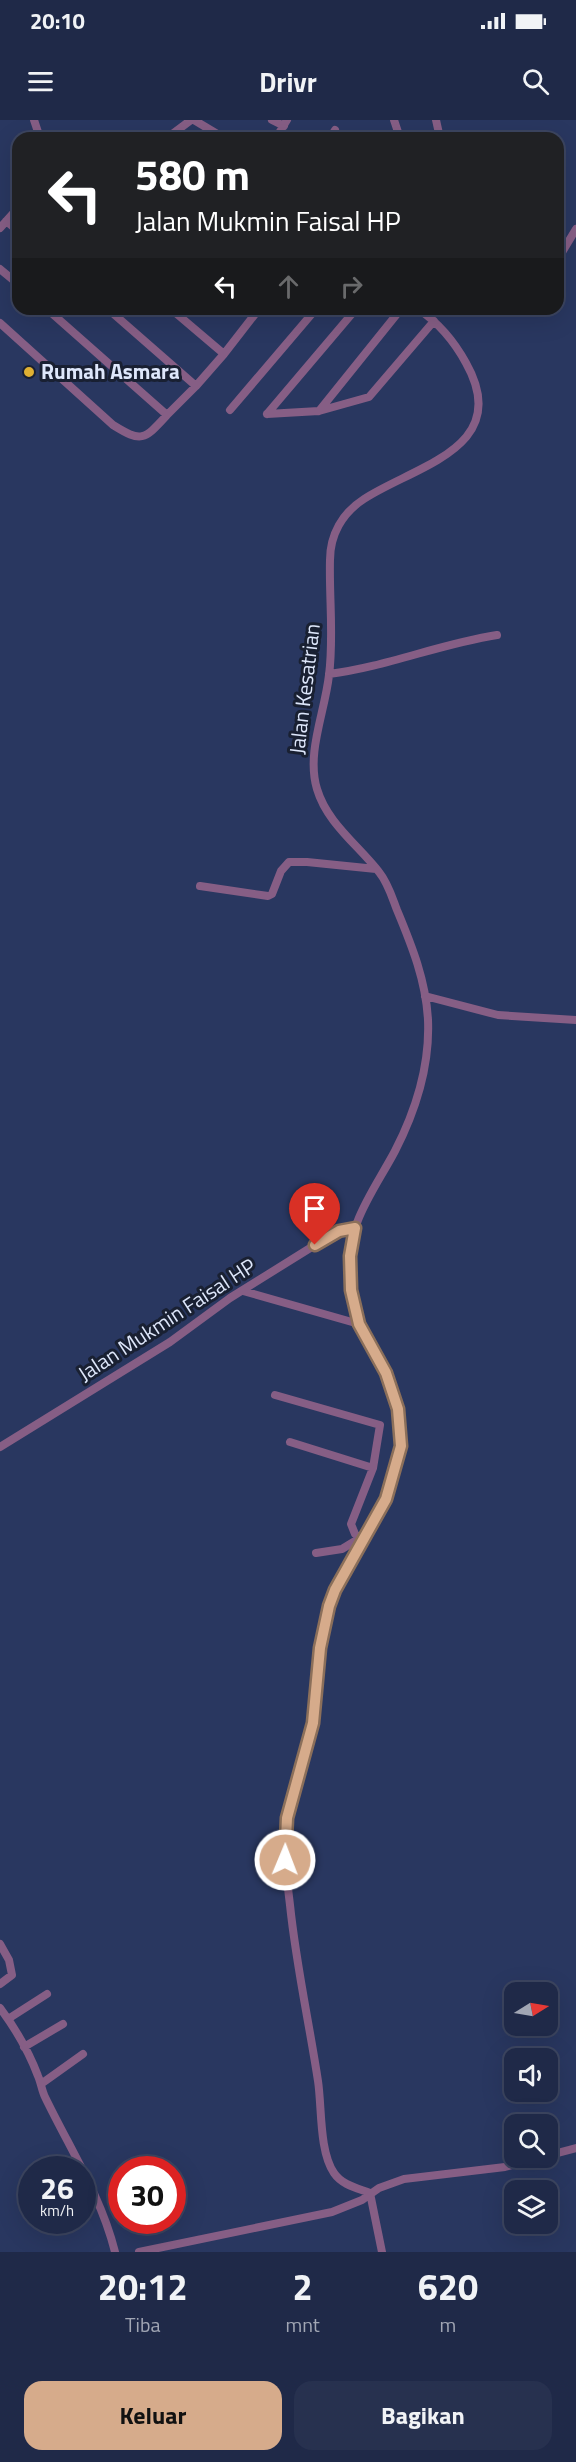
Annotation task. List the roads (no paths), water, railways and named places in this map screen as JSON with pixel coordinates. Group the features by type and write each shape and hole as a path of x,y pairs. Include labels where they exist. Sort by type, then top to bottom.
{"street":[{"path":"175,132 192,120 213,132"},
{"path":"273,120 285,123"},
{"path":"0,228 12,214"},
{"path":"6,221 12,226"},
{"path":"564,249 576,229"},
{"path":"0,269 12,279"},
{"path":"54,315 167,416"},
{"path":"115,315 196,386"},
{"path":"178,315 225,354"},
{"path":"0,323 113,425 135,437 147,435 167,416 225,354 254,315"},
{"path":"230,410 311,315"},
{"path":"351,315 267,414 320,411 369,397 434,321"},
{"path":"320,411 396,315"},
{"name":"Jalan Kesatrian","path":"370,2193 349,2186 337,2177 327,2155 319,2086 294,1943 285,1860 287,1818 313,1723 320,1648 329,1606 361,1539 386,1499 401,1446 398,1409 386,1373 359,1324 349,1275 355,1228 364,1203 409,1120 423,1078 428,1047 426,996 411,945 388,886 334,821 317,790 314,758 329,674 332,629 330,554 335,532 341,521 365,498 448,453 466,438 475,422 478,400 473,375 451,338 427,315"},
{"path":"329,674 376,667 444,645 497,635"},
{"path":"200,886 268,896 272,894 281,871 289,862 376,869"},
{"path":"426,996 498,1015 576,1020"},
{"name":"Jalan Mukmin Faisal HP","path":"0,1447 170,1342 243,1291 332,1235 345,1229 355,1228"},
{"path":"243,1291 359,1324"},
{"path":"274,1395 380,1425 373,1468 351,1524 361,1539 342,1549 316,1553"},
{"path":"290,1443 373,1468"},
{"path":"0,1944 9,1960 12,1975 0,1984"},
{"path":"8,2019 47,1994"},
{"path":"0,2008 24,2048 44,2094 98,2199 115,2252"},
{"path":"24,2048 63,2024"},
{"path":"41,2084 83,2054"},
{"path":"139,2252 312,2217 353,2204 389,2183 404,2179 517,2165 576,2148"},
{"path":"370,2193 382,2252"}],"place":[{"name":"Rumah Asmara","path":"29,372"}]}
